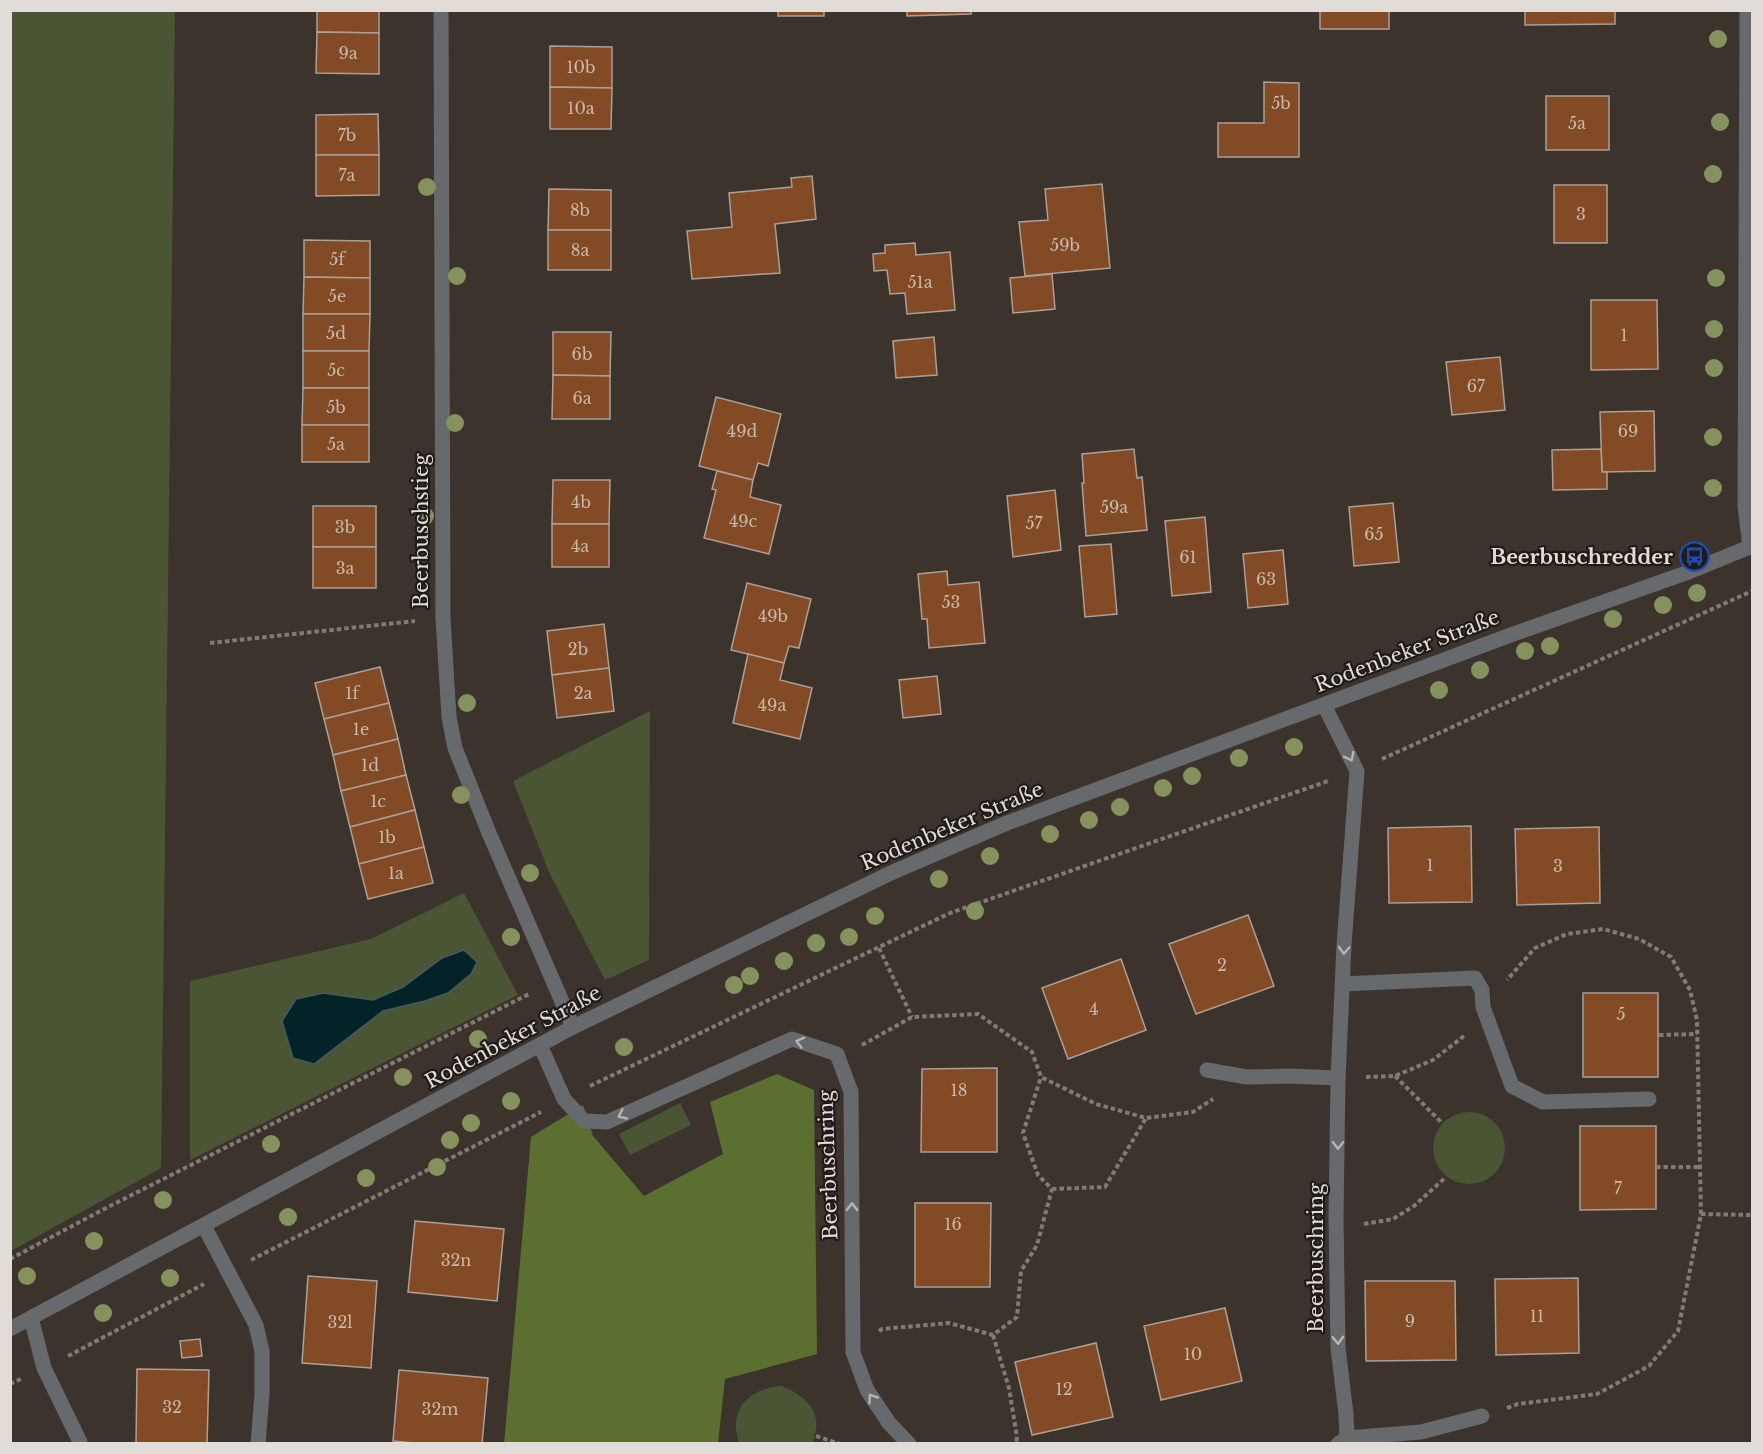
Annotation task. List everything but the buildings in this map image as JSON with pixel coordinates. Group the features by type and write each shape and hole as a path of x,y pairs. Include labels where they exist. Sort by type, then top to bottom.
{"street":[{"name":"Beerbuschstieg","path":"441,10 442,618 449,717 454,748 573,1027"},
{"path":"1748,10 1745,506 1751,547"},
{"name":"Rodenbeker Straße","path":"10,1329 573,1027 914,863 1007,823 1751,547"},
{"path":"1324,705 1357,771"},
{"name":"Beerbuschring","path":"1357,771 1342,984 1338,1078 1338,1348 1346,1414 1342,1441 1421,1432 1482,1416"},
{"path":"1342,984 1475,978 1482,990 1484,1007 1512,1086 1543,1102 1649,1099"},
{"path":"540,1045 564,1099 584,1121 608,1122 792,1039 837,1054"},
{"name":"Beerbuschring","path":"837,1054 851,1092 853,1352 867,1390 889,1423 909,1443"},
{"path":"1207,1070 1247,1077 1338,1078"},
{"path":"204,1226 256,1325 262,1351 262,1394 258,1443"},
{"path":"31,1318 44,1368 80,1442"}],"path":[{"path":"10,1384 564,1099 950,913 1357,771 1752,591"},
{"path":"210,643 442,618"},
{"path":"1338,1078 1395,1076 1433,1060 1464,1036 1484,1007 1535,948 1567,934 1603,929 1639,939 1671,957 1690,990 1697,1020 1701,1214 1678,1331 1649,1366 1597,1394 1518,1404 1482,1416"},
{"path":"879,947 912,1017"},
{"path":"10,1259 108,1207 554,982"},
{"path":"837,1054 846,1055 912,1017 978,1014 1032,1052 1041,1077 1023,1133 1038,1175 1052,1189 1105,1187 1146,1118"},
{"path":"1659,1035 1697,1034"},
{"path":"1395,1076 1442,1123"},
{"path":"1041,1077 1096,1104 1146,1118 1193,1112 1247,1077"},
{"path":"1656,1167 1700,1167"},
{"path":"1337,1228 1393,1219 1414,1206 1446,1177"},
{"path":"993,1335 1017,1317 1021,1271 1036,1245 1052,1189"},
{"path":"1701,1214 1752,1215"},
{"path":"853,1352 882,1329 948,1323 993,1335"},
{"path":"993,1335 1009,1388 1016,1443"},
{"path":"816,1436 840,1443"}],"green space":[{"path":"11,10 175,11 161,1168 11,1251"},
{"path":"650,711 649,960 605,980 549,872 513,781"},
{"path":"464,893 518,995 190,1160 190,981 371,939","holes":["464,950 476,962 425,1001 383,1011 356,1029 323,993 373,1000 403,987 442,958"]},
{"path":"777,1074 814,1090 817,1354 725,1379 718,1443 504,1444 531,1137 583,1105 593,1136 644,1196 723,1154 710,1102"},
{"path":"680,1103 691,1125 630,1155 619,1134"},
{"path":"1469,1112 1489,1118 1499,1128 1505,1148 1499,1168 1489,1178 1469,1184 1449,1178 1439,1168 1433,1148 1439,1128 1449,1118"},
{"path":"781,1386 799,1395 811,1407 816,1424 812,1443 739,1443 736,1420 744,1403 759,1391"}],"water":[{"path":"464,950 477,962 471,974 448,993 383,1011 314,1064 293,1058 282,1021 296,999 323,993 373,1000 403,987 442,958"}],"place":[{"name":"Beerbuschredder","path":"1694,557"}]}
